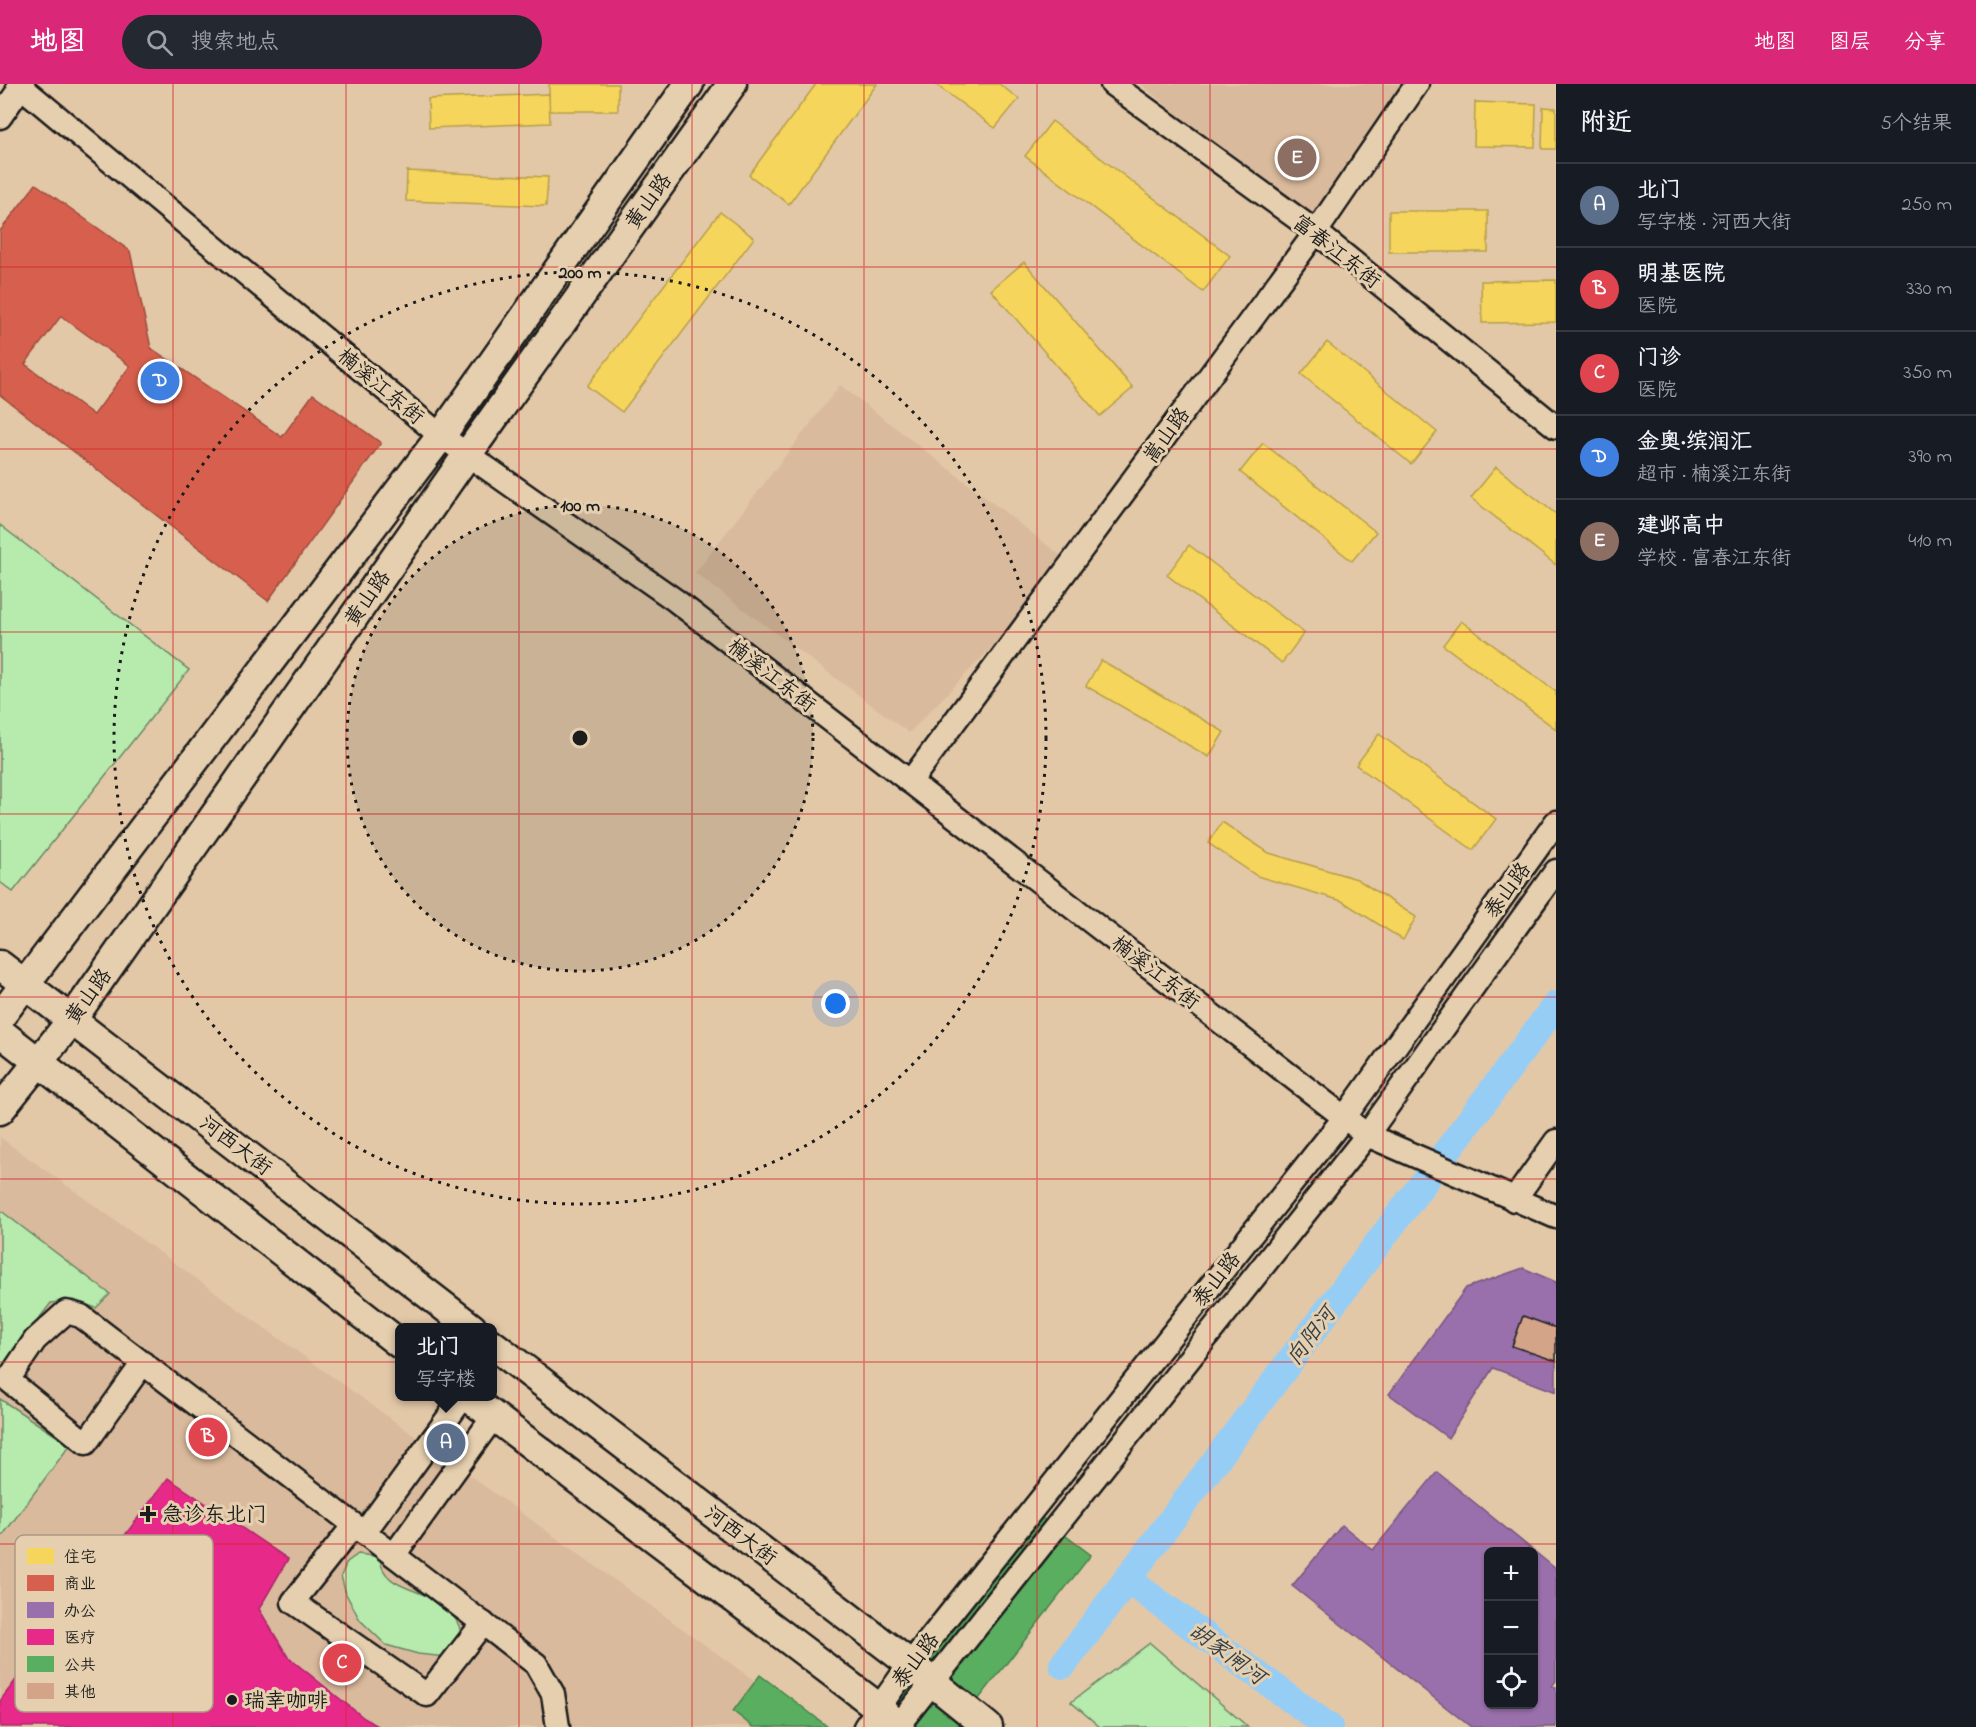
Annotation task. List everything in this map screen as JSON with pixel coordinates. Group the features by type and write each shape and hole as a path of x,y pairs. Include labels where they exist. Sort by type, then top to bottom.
{"main road":[{"name":"黄山路","path":"0,1017 441,436 689,84"},
{"name":"黄山路","path":"0,1110 71,1021 467,455 732,84"},
{"name":"河西大街","path":"0,964 465,1323"},
{"path":"0,1032 395,1341"},
{"name":"河西大街","path":"497,1348 910,1664 988,1727"},
{"path":"473,1401 888,1723"}],"street":[{"name":"富春江东街","path":"1112,84 1316,232 1556,427"},
{"name":"嵩山路","path":"910,782 1316,232 1417,84"},
{"name":"楠溪江东街","path":"21,85 441,436 675,600 1367,1135 1556,1217"},
{"path":"0,117 21,85"},
{"name":"泰山路","path":"888,1723 910,1664 1344,1118 1556,822"},
{"name":"泰山路","path":"888,1723 932,1682 1367,1135 1556,871"},
{"path":"1514,1200 1556,1141"},
{"path":"143,1363 86,1443 8,1380 35,1340 66,1312 81,1316 143,1363 359,1529 483,1623 536,1664 553,1694 558,1727"},
{"path":"462,1401 359,1529 293,1602 427,1695 483,1623"},
{"path":"394,1555 494,1416"}],"shaded area":[{"path":"1141,84 1417,84 1316,232"},
{"path":"840,385 1072,564 909,733 695,573"},
{"path":"0,1137 819,1727 0,1727"}],"green space":[{"path":"0,525 189,670 13,892 0,882"},
{"path":"0,1210 110,1294 96,1308 74,1300 51,1303 0,1369"},
{"path":"0,1399 70,1445 0,1539"},
{"path":"358,1554 380,1557 385,1573 396,1583 433,1599 452,1614 457,1621 460,1635 457,1644 446,1657 418,1654 386,1645 360,1620 346,1594 341,1576 347,1562"},
{"path":"1150,1643 1248,1727 1100,1727 1071,1702"}],"building: 住宅":[{"path":"549,84 618,84 618,111 549,111"},
{"path":"816,84 877,84 789,204 749,175"},
{"path":"935,84 999,84 1019,99 995,128"},
{"path":"549,94 550,123 429,128 428,99"},
{"path":"1475,102 1536,104 1535,147 1474,146"},
{"path":"1543,107 1556,108 1556,149 1542,149"},
{"path":"1052,121 1230,256 1203,292 1025,156"},
{"path":"407,171 548,177 546,206 406,201"},
{"path":"1389,211 1488,211 1488,252 1389,252"},
{"path":"720,212 754,238 622,412 587,386"},
{"path":"1024,262 1133,388 1100,416 991,290"},
{"path":"1556,280 1556,322 1482,323 1481,281"},
{"path":"1327,342 1437,432 1411,464 1301,374"},
{"path":"1263,443 1376,532 1352,561 1240,472"},
{"path":"1496,467 1556,514 1556,565 1471,498"},
{"path":"1189,545 1304,633 1282,663 1167,575"},
{"path":"1461,621 1556,692 1556,729 1443,645"},
{"path":"1101,660 1224,732 1209,757 1086,686"},
{"path":"1379,734 1496,819 1473,850 1356,765"},
{"path":"1222,822 1269,853 1357,879 1416,917 1403,940 1342,901 1257,876 1208,843"}],"building: 商业":[{"path":"36,184 130,251 151,348 282,437 313,394 381,443 268,601 0,395 0,231","holes":["61,316 130,366 94,415 25,364"]}],"building: 办公":[{"path":"1523,1268 1556,1282 1556,1392 1493,1368 1448,1438 1389,1394 1466,1288"},
{"path":"1437,1472 1529,1547 1484,1547 1484,1709 1538,1709 1538,1554 1556,1569 1556,1681 1552,1686 1556,1688 1556,1727 1471,1727 1292,1586 1342,1525 1373,1550"}],"building: 医疗":[{"path":"168,1478 288,1559 259,1609 288,1657 364,1718 380,1727 0,1727 0,1701 15,1681 15,1712 213,1712 213,1535 125,1535"}],"building: 公共":[{"path":"1038,1515 1091,1555 957,1727 873,1727"},
{"path":"760,1675 828,1727 753,1727 733,1711"}],"building: 其他":[{"path":"1523,1316 1556,1328 1556,1361 1512,1346"}],"waterway":[{"name":"向阳河","path":"1063,1665 1556,1005"},
{"name":"胡家闸河","path":"1127,1579 1329,1727"}],"place":[{"name":"建邺高中","path":"1297,158"},
{"name":"金奥·缤润汇","path":"160,381"},
{"name":"明基医院","path":"208,1437"},
{"name":"北门","path":"446,1443"},
{"name":"急诊东北门","path":"148,1514"},
{"name":"门诊","path":"342,1663"},
{"name":"瑞幸咖啡","path":"232,1700"}]}
